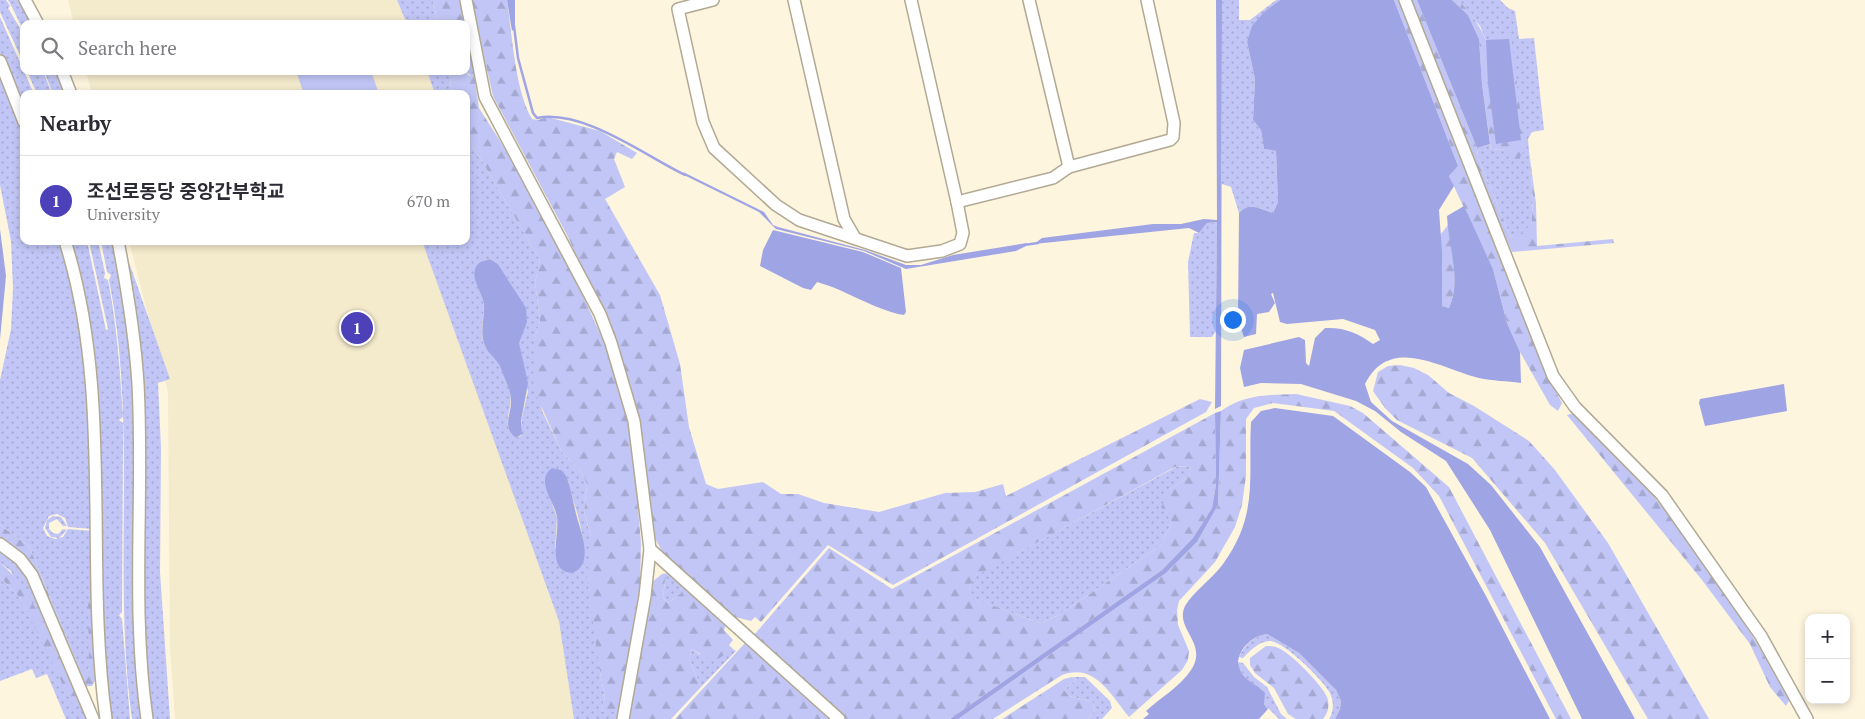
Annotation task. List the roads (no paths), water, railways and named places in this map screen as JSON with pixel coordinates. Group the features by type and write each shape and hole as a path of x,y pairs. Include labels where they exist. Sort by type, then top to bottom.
{"street":[{"path":"25,0 36,20"},
{"path":"466,0 470,20"},
{"path":"713,0 678,9 703,122 714,148 784,212 799,220 907,256 952,248 960,244 963,238 957,202 911,0"},
{"path":"794,0 844,219 855,238"},
{"path":"1029,0 1069,167"},
{"path":"957,202 1054,178 1069,167 1170,140 1173,137 1174,123 1147,0"},
{"path":"1405,0 1553,376 1575,406 1662,495 1761,636 1807,719"},
{"path":"470,20 485,97 600,314 611,343 634,421 650,549 645,596 623,719"},
{"path":"0,61 20,112"},
{"path":"64,75 69,90"},
{"path":"66,245 84,316 92,371 97,617 101,688 106,719"},
{"path":"119,245 129,299 138,385 140,630 147,719"},
{"path":"0,544 20,558 32,574 93,719"},
{"path":"650,549 838,719"},
{"path":"82,694 101,688"}],"waterway":[{"path":"514,26 518,58 533,113 537,118 555,117 574,120 593,127 685,175"},
{"path":"1024,245 1038,243"}],"place":[{"name":"조선로동당 중앙간부학교","path":"357,328"}]}
